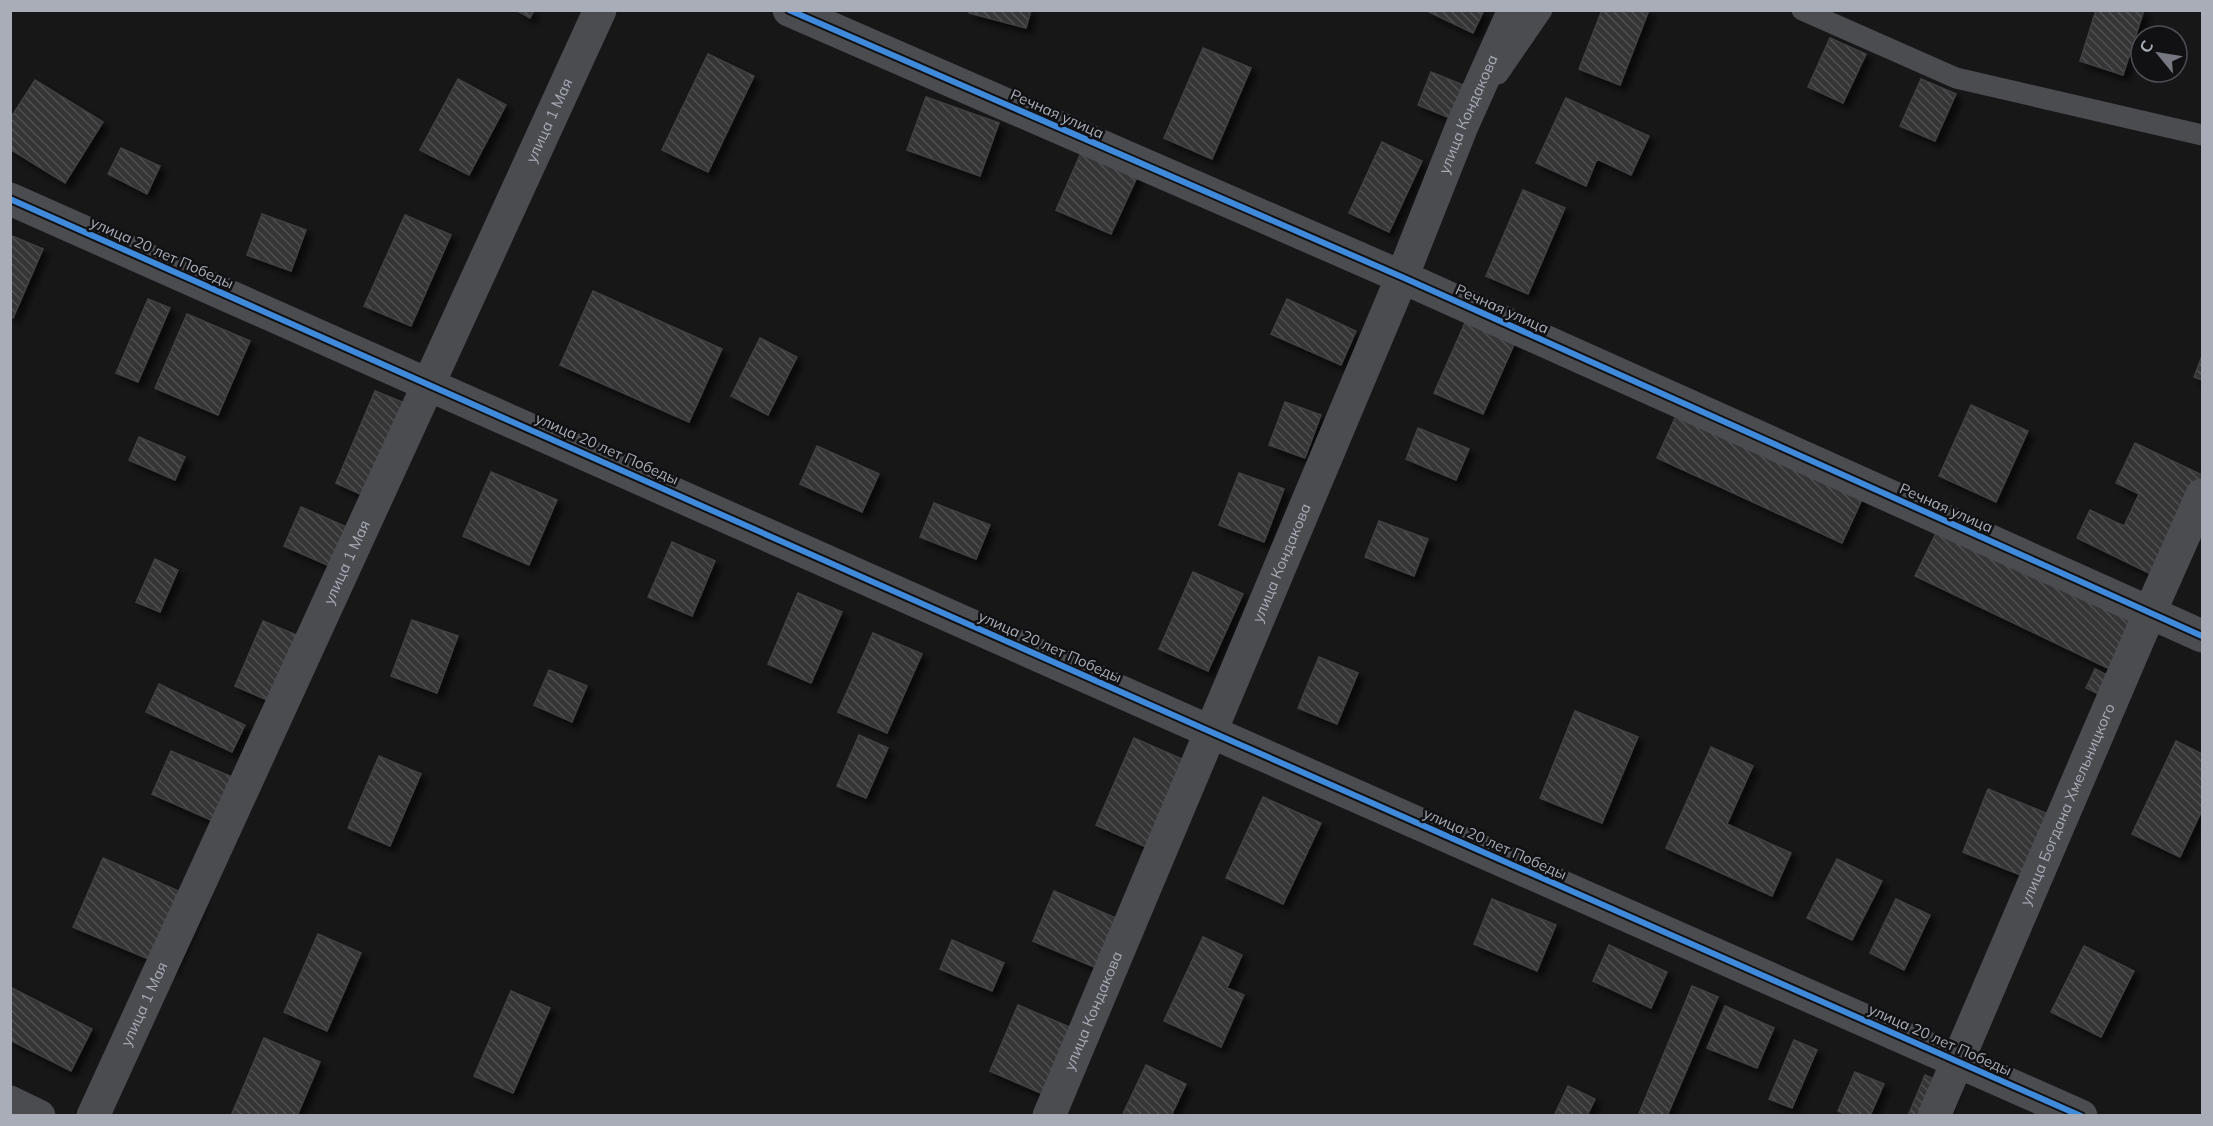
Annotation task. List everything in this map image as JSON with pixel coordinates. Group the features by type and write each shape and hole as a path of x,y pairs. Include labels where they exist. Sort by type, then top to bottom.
{"street":[{"name":"улица 1 Мая","path":"93,1116 600,10"},
{"name":"Речная улица","path":"789,10 1402,277 2202,636"},
{"name":"улица Кондакова","path":"1049,1116 1209,731 1402,277 1462,126 1514,10"},
{"name":"улица 20 лет Победы","path":"10,199 2081,1116"},
{"name":"улица Богдана Хмельницкого","path":"1934,1116 2202,495"},
{"path":"10,1102 39,1116"}],"lane":[{"path":"1462,126 1542,10"},
{"path":"1802,10 1956,78 2202,135"}],"building":[{"path":"516,10 534,10 530,18"},
{"path":"970,10 1031,10 1026,28 969,13"},
{"path":"1425,10 1484,10 1473,33"},
{"path":"1602,10 1649,10 1620,85 1579,69"},
{"path":"2096,10 2144,10 2139,24 2129,24 2129,56 2123,75 2080,61"},
{"path":"1830,38 1866,54 1843,103 1808,87"},
{"path":"1203,48 1251,68 1212,159 1164,138"},
{"path":"708,54 754,76 708,172 662,150"},
{"path":"1431,72 1463,85 1450,118 1418,105"},
{"path":"458,79 506,105 469,175 420,150"},
{"path":"1921,79 1956,94 1935,141 1900,126"},
{"path":"35,80 103,122 65,183 10,149 10,119"},
{"path":"926,97 999,123 980,176 907,150"},
{"path":"1566,98 1649,136 1631,175 1597,159 1586,186 1536,163"},
{"path":"1382,142 1422,161 1389,232 1349,213"},
{"path":"121,148 160,166 147,194 108,174"},
{"path":"1083,148 1139,173 1111,234 1056,210"},
{"path":"1523,190 1565,208 1528,294 1486,276"},
{"path":"262,214 306,230 291,271 247,255"},
{"path":"405,215 451,235 411,326 364,306"},
{"path":"10,235 43,249 13,318 10,317"},
{"path":"593,291 722,349 689,422 560,365"},
{"path":"148,299 170,308 138,382 116,373"},
{"path":"1287,299 1356,331 1341,365 1271,334"},
{"path":"187,314 250,341 218,415 155,388"},
{"path":"1468,316 1517,338 1483,414 1434,393"},
{"path":"760,338 797,357 768,415 731,396"},
{"path":"2202,356 2202,380 2194,377"},
{"path":"375,391 407,404 367,497 336,483"},
{"path":"1285,402 1321,415 1305,458 1269,445"},
{"path":"1971,405 2028,431 1996,502 1939,476"},
{"path":"1679,409 1864,495 1842,543 1657,458"},
{"path":"1418,428 1469,449 1456,480 1406,459"},
{"path":"139,437 185,457 175,480 129,460"},
{"path":"2135,443 2202,475 2202,491 2161,579 2077,538 2090,510 2124,526 2139,494 2116,483"},
{"path":"817,446 879,474 862,512 800,484"},
{"path":"491,472 557,500 529,565 463,536"},
{"path":"1239,473 1284,489 1264,542 1219,525"},
{"path":"934,503 990,525 976,559 920,537"},
{"path":"301,507 351,529 334,568 284,546"},
{"path":"1379,521 1428,539 1414,576 1365,557"},
{"path":"1940,525 2142,623 2118,673 1915,576"},
{"path":"672,542 715,561 692,616 648,597"},
{"path":"155,559 178,570 160,612 136,602"},
{"path":"1193,572 1243,594 1208,671 1159,649"},
{"path":"798,593 842,612 811,683 768,664"},
{"path":"412,620 458,636 437,693 391,676"},
{"path":"263,621 301,637 274,703 235,686"},
{"path":"873,633 922,654 887,733 838,712"},
{"path":"1319,657 1358,673 1337,724 1298,708"},
{"path":"2095,669 2115,679 2107,698 2086,688"},
{"path":"549,670 587,686 572,722 534,705"},
{"path":"159,684 245,725 232,752 146,712"},
{"path":"1575,711 1638,737 1602,823 1540,798"},
{"path":"859,735 888,748 866,798 837,786"},
{"path":"1134,738 1193,764 1155,851 1096,825"},
{"path":"2176,741 2202,754 2202,810 2180,857 2132,834"},
{"path":"1711,747 1753,766 1727,824 1791,853 1772,896 1666,848"},
{"path":"171,751 239,780 220,824 152,794"},
{"path":"379,756 421,774 390,846 348,828"},
{"path":"1988,789 2048,814 2023,876 1963,852"},
{"path":"1263,797 1321,823 1283,904 1226,878"},
{"path":"103,858 201,901 172,969 73,927"},
{"path":"1837,859 1882,881 1852,940 1807,918"},
{"path":"1054,891 1127,923 1106,972 1033,941"},
{"path":"1492,899 1556,925 1537,971 1474,944"},
{"path":"1896,899 1930,915 1904,970 1870,953"},
{"path":"318,934 361,953 327,1031 284,1012"},
{"path":"1203,937 1242,955 1227,988 1244,995 1221,1047 1164,1021"},
{"path":"952,940 1004,963 992,991 940,969"},
{"path":"1609,945 1667,972 1651,1008 1593,981"},
{"path":"2084,946 2134,971 2101,1037 2051,1012"},
{"path":"1692,986 1718,997 1667,1116 1638,1116"},
{"path":"10,987 92,1029 71,1071 10,1040"},
{"path":"511,991 550,1008 513,1093 474,1076"},
{"path":"1018,1005 1081,1032 1052,1098 990,1071"},
{"path":"1725,1006 1774,1028 1757,1068 1707,1048"},
{"path":"264,1038 320,1062 297,1116 231,1116"},
{"path":"1794,1040 1817,1050 1792,1108 1769,1099"},
{"path":"1146,1065 1186,1084 1171,1116 1127,1116 1123,1114"},
{"path":"1855,1072 1884,1084 1870,1116 1848,1116 1838,1111"},
{"path":"1925,1075 1954,1088 1942,1116 1908,1116"},
{"path":"1568,1086 1595,1099 1587,1116 1554,1116"}],"cycle path":[{"path":"789,10 1402,277 2202,636"},
{"path":"10,199 2081,1116"}]}
